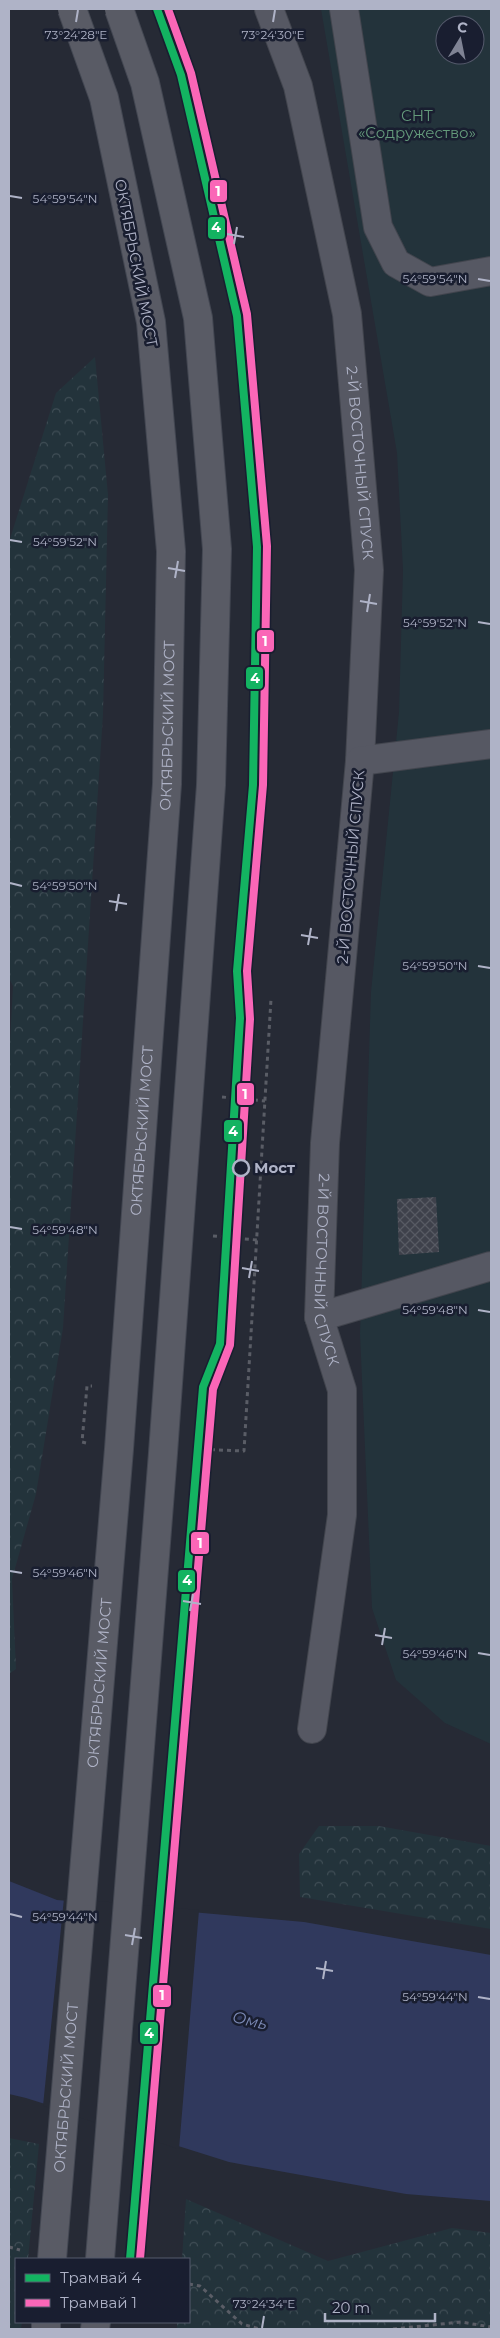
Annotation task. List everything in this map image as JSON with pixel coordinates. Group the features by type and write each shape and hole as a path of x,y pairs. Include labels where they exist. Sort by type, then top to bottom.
{"main road":[{"name":"ОКТЯБРЬСКИЙ МОСТ","path":"52,2258 119,1449 166,794 171,551 151,322 104,98 72,9"},
{"path":"100,2258 163,1453 211,785 218,549 198,318 145,84 120,9"}],"street":[{"name":"2-Й ВОСТОЧНЫЙ СПУСК","path":"270,9 298,86 347,314 370,570 360,762 325,1143 319,1316 342,1390 342,1515 312,1729"},
{"path":"344,9 378,227 396,263 430,282 491,270"},
{"path":"360,762 491,744"},
{"path":"319,1316 491,1266"}],"path":[{"path":"244,1451 271,999"},
{"path":"221,1107 222,1088"},
{"path":"222,1097 265,1100"},
{"path":"213,1226 213,1236 257,1240"},
{"path":"82,1442 87,1386"},
{"path":"190,2284 200,2286 242,2324 260,2329"},
{"path":"393,2329 461,2322 491,2328"}],"green space":[{"name":"СНТ «Содружество»","path":"321,9 491,9 491,1744 445,1723 396,1680 372,1608 360,1334 371,992 399,712 403,570 397,453"},
{"path":"95,357 108,495 103,714 63,1328 36,1494 12,1579 16,1669 9,1674 9,1061 13,986 9,978 9,542 56,393"},
{"path":"319,1826 379,1826 491,1846 491,1929 300,1897 299,1854"},
{"path":"9,2138 39,2144 28,2258 15,2258 15,2323 22,2323 21,2329 9,2329"},
{"path":"186,2199 328,2261 452,2228 491,2233 491,2329 177,2329 177,2323 190,2323 190,2258 182,2258"}],"water":[{"name":"Омь","path":"9,1881 57,1900 304,1922 491,1955 491,2201 406,2194 229,2162 9,2094"}],"pier":[{"path":"64,1898 199,1910 179,2149 43,2106"}],"building":[{"path":"436,1197 439,1252 399,1255 397,1199"}],"tram line":[{"name":"4","path":"130,2258 203,1387 220,1344 240,1018 237,971 253,785 257,547 237,316 181,75 157,9"},
{"name":"1","path":"140,2258 213,1389 230,1345 250,1019 247,971 263,785 267,546 247,314 191,73 168,9"}],"place":[{"name":"Мост","path":"241,1168"}]}
